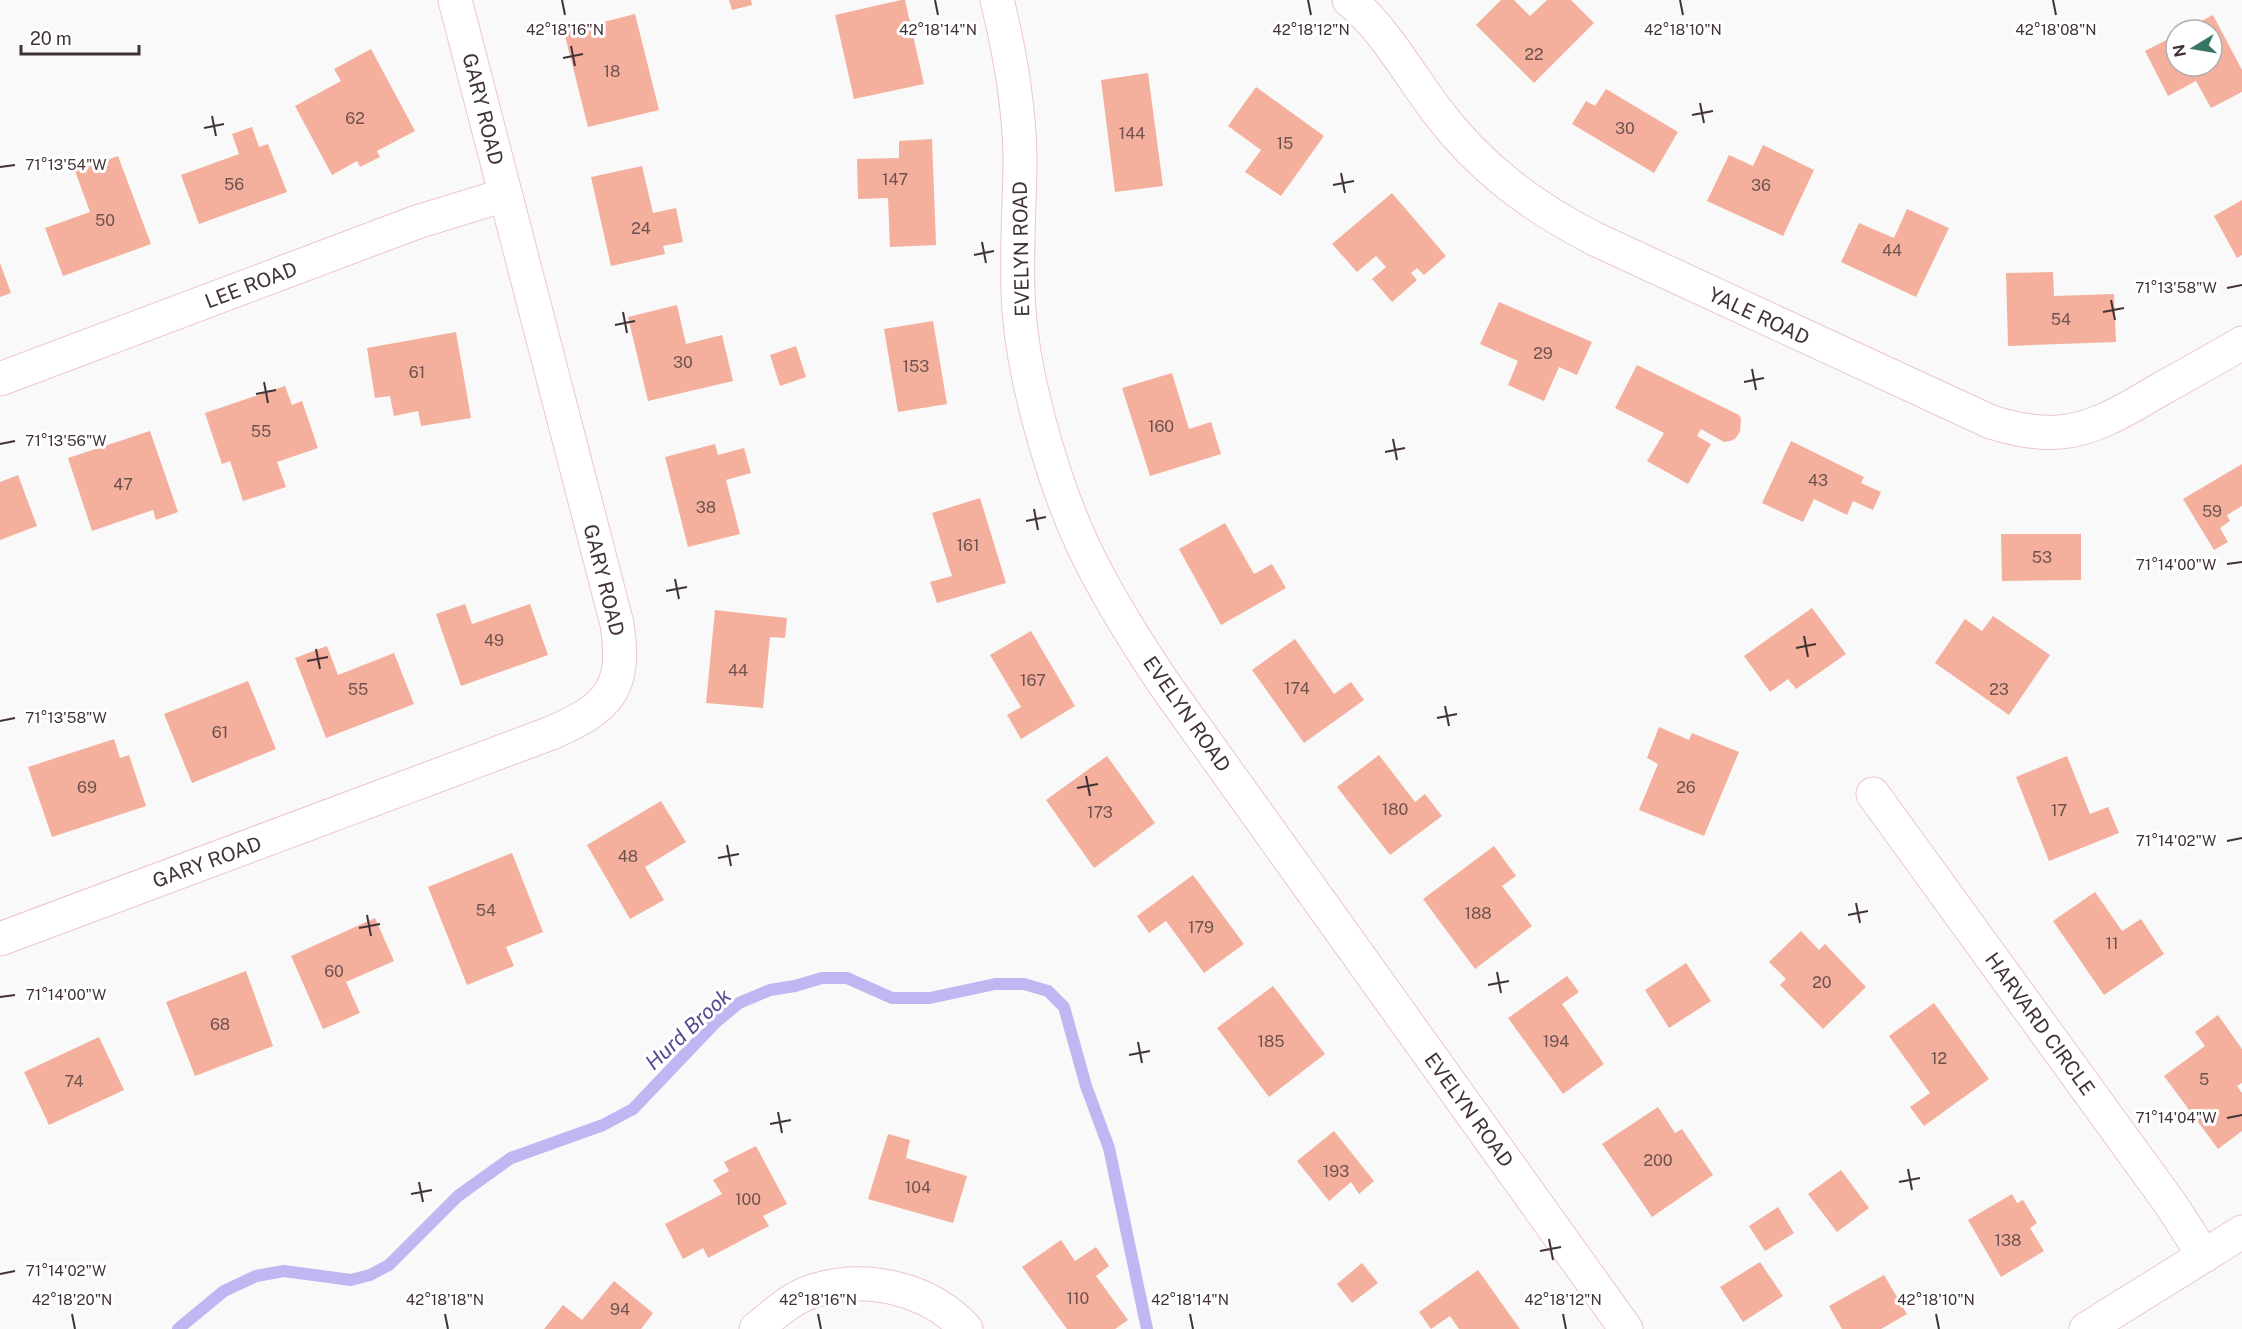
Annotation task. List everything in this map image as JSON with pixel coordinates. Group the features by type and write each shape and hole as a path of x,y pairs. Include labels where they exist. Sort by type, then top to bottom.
{"street":[{"name":"GARY ROAD","path":"0,939 551,733 588,716 603,704 613,689 620,658 617,624 455,0"},
{"name":"EVELYN ROAD","path":"997,0 1011,63 1018,115 1020,158 1017,280 1025,352 1052,463 1091,562 1127,626 1167,688 1626,1329"},
{"name":"YALE ROAD","path":"1349,0 1369,20 1436,110 1478,159 1498,178 1544,211 1594,239 1991,422 2015,430 2039,432 2061,432 2081,428 2122,411 2242,343"},
{"name":"LEE ROAD","path":"0,379 417,222 504,195"},
{"name":"HARVARD CIRCLE","path":"1874,794 2172,1206 2204,1256"},
{"path":"2086,1329 2242,1232"},
{"path":"756,1329 791,1302 811,1291 856,1284 879,1285 923,1298 942,1309 966,1329"}],"building":[{"path":"729,0 751,0 752,5 732,10"},
{"path":"905,0 924,84 854,99 835,15"},
{"path":"1501,0 1514,0 1530,16 1547,0 1571,0 1594,23 1534,83 1476,25"},
{"path":"635,14 659,110 588,127 564,32"},
{"path":"2224,36 2242,70 2242,92 2211,108 2196,81 2168,96 2145,51 2164,41 2164,78 2224,78"},
{"path":"371,49 415,131 377,151 380,157 360,167 357,161 332,175 295,106 341,81 334,69"},
{"path":"1148,73 1163,186 1115,192 1101,80"},
{"path":"1256,87 1324,136 1281,196 1245,172 1261,150 1228,126"},
{"path":"1606,89 1678,132 1654,173 1572,124 1586,101 1595,106"},
{"path":"252,127 259,147 268,144 287,192 199,224 181,175 239,154 232,134"},
{"path":"932,139 936,245 890,247 888,198 858,199 857,159 899,158 899,141"},
{"path":"1763,145 1814,170 1783,236 1707,201 1729,155 1753,166"},
{"path":"118,156 151,244 63,276 45,228 90,212 75,171"},
{"path":"642,166 653,213 676,208 683,242 663,246 665,254 611,266 591,177"},
{"path":"1392,193 1446,256 1424,275 1417,268 1411,273 1417,280 1392,302 1372,279 1386,267 1376,256 1357,272 1332,244"},
{"path":"2242,200 2242,255 2237,258 2214,216"},
{"path":"1907,209 1949,228 1916,297 1841,262 1859,223 1894,238"},
{"path":"0,263 11,293 0,297"},
{"path":"2053,272 2054,296 2114,294 2116,342 2008,346 2006,273"},
{"path":"1499,302 1592,342 1577,375 1559,367 1544,401 1508,385 1518,361 1480,344"},
{"path":"677,305 686,344 722,335 733,381 648,401 628,317"},
{"path":"933,321 947,404 898,412 884,329"},
{"path":"456,332 471,418 421,426 418,411 394,416 390,396 375,398 367,348"},
{"path":"796,346 806,377 780,386 770,355"},
{"path":"1637,365 1739,415 1741,419 1740,432 1735,439 1730,441 1724,442 1701,429 1697,436 1711,444 1688,484 1647,461 1664,433 1615,408"},
{"path":"1172,373 1189,429 1211,422 1221,454 1150,476 1122,388"},
{"path":"285,386 292,405 302,401 318,448 277,462 286,487 243,501 230,461 222,464 205,413"},
{"path":"150,431 178,512 156,520 153,510 92,531 68,458"},
{"path":"1791,441 1864,477 1861,483 1881,492 1873,510 1853,501 1847,515 1814,499 1803,522 1762,503"},
{"path":"715,444 718,455 744,448 751,473 726,480 740,534 688,547 665,457"},
{"path":"2242,464 2242,506 2227,515 2230,521 2220,528 2228,542 2214,550 2183,499"},
{"path":"18,475 37,526 0,540 0,482"},
{"path":"980,498 1006,583 937,603 930,582 952,576 932,513"},
{"path":"1225,523 1254,574 1272,564 1286,588 1221,625 1179,549"},
{"path":"2001,534 2081,534 2081,580 2002,581"},
{"path":"465,604 472,624 530,604 548,655 461,686 436,614"},
{"path":"1812,608 1846,654 1796,689 1788,679 1770,692 1744,656"},
{"path":"715,610 787,618 785,638 770,637 763,708 706,703"},
{"path":"1993,616 2050,655 2009,715 1935,663 1965,619 1982,631"},
{"path":"1031,631 1075,706 1021,739 1007,715 1021,707 990,655"},
{"path":"1295,639 1334,694 1351,682 1364,700 1304,743 1252,670"},
{"path":"327,646 338,675 394,653 414,704 326,738 295,658"},
{"path":"248,681 276,749 192,783 164,714"},
{"path":"1659,727 1689,740 1692,733 1739,752 1704,836 1639,810 1658,764 1647,758"},
{"path":"114,739 120,758 129,755 146,806 52,837 28,767"},
{"path":"1379,755 1415,802 1425,794 1442,816 1390,855 1337,787"},
{"path":"1107,756 1155,823 1094,868 1046,800"},
{"path":"2067,756 2090,814 2108,807 2119,833 2049,861 2016,777"},
{"path":"661,801 686,842 645,867 664,900 630,919 587,845"},
{"path":"1494,846 1516,876 1502,886 1532,926 1475,969 1423,899"},
{"path":"512,853 543,932 506,947 514,966 467,985 428,887"},
{"path":"1193,875 1244,944 1204,973 1166,921 1149,933 1137,916"},
{"path":"2095,892 2122,931 2141,919 2164,954 2104,995 2053,921"},
{"path":"375,918 394,961 346,982 360,1013 323,1029 291,956"},
{"path":"1801,931 1819,950 1825,944 1866,987 1823,1029 1780,985 1786,979 1769,962"},
{"path":"1686,963 1711,1001 1669,1028 1645,990"},
{"path":"246,971 273,1046 195,1076 166,1002"},
{"path":"1567,976 1579,992 1562,1004 1604,1064 1563,1094 1508,1018"},
{"path":"1273,986 1325,1054 1269,1097 1217,1028"},
{"path":"1934,1003 1989,1079 1924,1126 1910,1107 1930,1093 1889,1036"},
{"path":"2218,1015 2242,1049 2242,1083 2237,1086 2242,1093 2242,1131 2218,1149 2164,1076 2205,1046 2195,1032"},
{"path":"99,1037 124,1090 49,1125 24,1072"},
{"path":"1658,1107 1675,1133 1682,1129 1713,1175 1652,1217 1602,1144"},
{"path":"1334,1131 1374,1181 1359,1194 1351,1182 1329,1201 1297,1161"},
{"path":"888,1134 910,1140 906,1158 967,1176 953,1223 868,1199"},
{"path":"756,1146 787,1204 763,1216 769,1226 708,1258 703,1248 683,1259 665,1224 722,1194 713,1180 729,1171 724,1162"},
{"path":"1841,1170 1869,1208 1837,1232 1808,1194"},
{"path":"2012,1194 2017,1203 2023,1200 2037,1223 2030,1228 2044,1251 2001,1277 1968,1220"},
{"path":"1778,1207 1794,1233 1765,1251 1749,1226"},
{"path":"1061,1240 1075,1261 1096,1247 1109,1266 1096,1276 1128,1320 1115,1329 1067,1329 1022,1267"},
{"path":"1760,1262 1783,1296 1743,1322 1720,1287"},
{"path":"1362,1263 1378,1283 1352,1303 1337,1284"},
{"path":"1478,1270 1520,1329 1459,1329 1450,1316 1431,1329 1419,1312"},
{"path":"1884,1275 1907,1314 1881,1329 1842,1329 1829,1306"},
{"path":"614,1281 653,1313 641,1329 544,1329 563,1305 582,1320"}],"waterway":[{"name":"Hurd Brook","path":"178,1329 224,1291 256,1276 284,1271 351,1280 370,1275 389,1265 458,1196 511,1158 603,1125 633,1109 715,1023 739,1003 770,990 822,978 847,978 892,998 930,998 995,984 1024,984 1048,991 1064,1007 1086,1086 1109,1148 1147,1329"}]}
